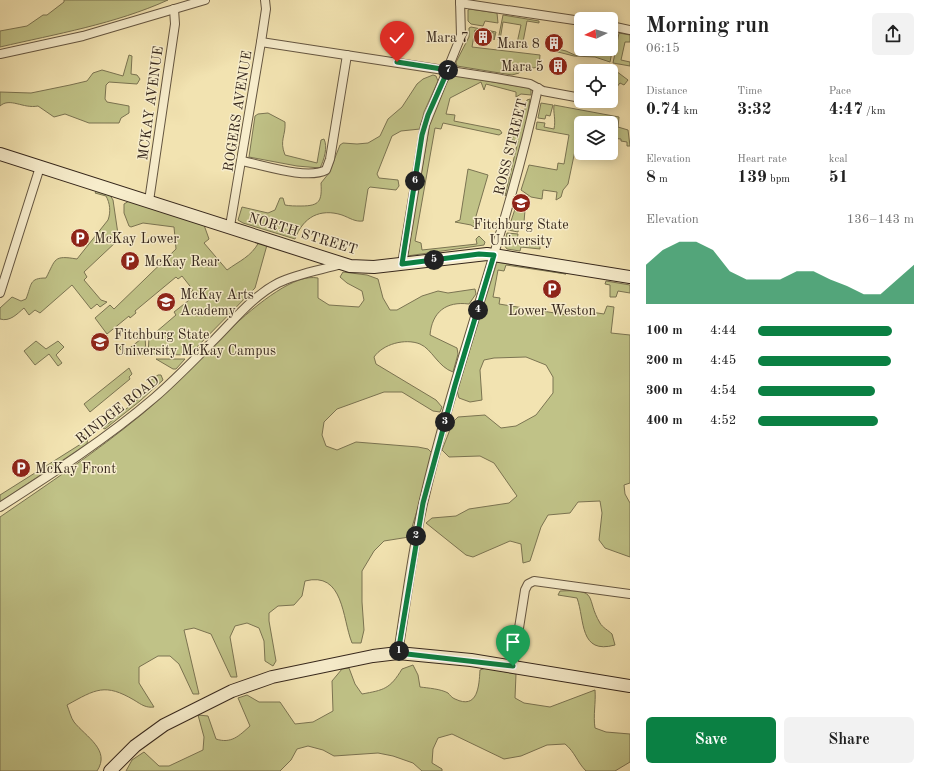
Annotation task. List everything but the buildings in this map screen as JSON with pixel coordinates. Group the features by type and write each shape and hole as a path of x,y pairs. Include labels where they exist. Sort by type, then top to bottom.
{"street":[{"path":"0,54 83,36 205,0"},
{"name":"ROGERS AVENUE","path":"230,226 261,42 266,9 265,0"},
{"path":"402,264 422,135 428,115 461,36 460,1 574,21"},
{"name":"MCKAY AVENUE","path":"149,201 175,24 174,9"},
{"path":"618,27 630,30"},
{"path":"261,42 530,84 538,88 574,96"},
{"path":"242,161 307,174 319,174 326,170 330,159 347,55"},
{"name":"ROSS STREET","path":"398,653 423,503 455,385 522,160 538,88"},
{"name":"NORTH STREET","path":"0,154 230,226 342,264 374,267 479,254 494,255 630,277"},
{"path":"0,293 40,167"},
{"name":"RINDGE ROAD","path":"0,507 68,463 132,416 174,380 260,294 278,283 298,275 342,264"},
{"path":"513,666 525,590 528,584 534,581 630,594"},
{"path":"110,771 135,746 164,725 232,691 272,677 373,656 398,653 513,666 630,686"}],"green space":[{"path":"64,0 168,0 127,16 106,22 0,47 0,31 27,26 43,15 47,15 64,2"},
{"path":"470,9 497,13 498,23 485,21 483,26 471,24 468,21 468,10"},
{"path":"503,15 539,21 539,23 527,21 522,47 514,45 514,43 517,43 521,25 503,22 500,40 498,40"},
{"path":"471,27 496,32 494,40 494,33 475,30 472,47 540,55 539,67 520,70 519,73 512,75 457,66 456,62 469,37 469,28"},
{"path":"619,33 630,35 630,42 625,42 621,60 630,62 630,66 613,63 614,56 618,56"},
{"path":"554,48 566,51 574,56 554,51"},
{"path":"129,55 132,56 131,74 137,75 140,79 137,84 109,82 106,85 105,99 107,102 129,106 129,113 121,118 119,123 89,123 65,114 54,117 38,106 8,103 0,106 0,92 31,93 70,85 87,81 93,73 102,70 123,76"},
{"path":"574,56 611,56 610,62 595,57"},
{"path":"618,72 628,80 624,85 620,83 618,86"},
{"path":"433,75 436,76 438,81 424,112 420,129 401,131 392,136 377,174 379,178 398,180 399,186 396,190 370,187 368,189 363,221 334,213 320,214 313,216 303,225 298,231 295,239 243,223 238,220 242,207 268,213 275,210 280,198 283,198 285,205 307,206 316,203 321,194 321,183 329,173 340,145 343,143 368,143 380,136 388,119 402,107 417,84 423,79"},
{"path":"452,75 529,88 531,90 531,95 521,94 516,97 516,92 486,84 484,90 481,82 450,98 446,114 455,115 454,121 500,130 502,133 499,135 443,123 441,129 435,128 415,241 421,243 422,250 477,244 476,239 479,236 485,242 484,245 407,256 430,122 445,85"},
{"path":"530,99 525,131 508,192 505,196 518,141 512,140 514,133 519,133 527,100"},
{"path":"541,103 553,105 550,116 546,115 545,119 538,118"},
{"path":"554,105 614,116 574,116 574,156 568,184 563,190 561,197 556,200 557,192 543,190 542,199 531,197 521,190 529,165 557,170 558,163 564,164 569,135 536,129 537,122 545,123 544,127 554,129"},
{"path":"268,113 285,122 283,150 285,155 317,163 321,140 324,139 326,150 320,168 297,166 249,157 255,116 258,114"},
{"path":"618,127 628,130 630,146 627,146 627,142 621,141 621,139 618,139"},
{"path":"468,169 488,175 474,223 479,225 477,229 471,225 455,222 460,220"},
{"path":"97,190 110,195 113,200 118,234 117,241 84,272 87,277 84,280 101,300 107,302 100,307 97,304 91,309 72,285 40,313 35,310 29,315 24,308 10,318 4,320 0,319 0,308 12,297 21,301 26,299 32,283 37,279 46,278 54,263 59,258 77,259 108,220 110,208 106,196 95,193"},
{"path":"129,201 204,225 209,239 204,243 227,270 249,255 259,242 267,245 255,288 189,355 148,354 149,338 176,315 174,312 193,297 190,293 193,290 182,276 178,279 176,277 135,311 136,313 130,318 129,316 107,334 95,318 110,305 114,309 176,249 174,227 143,223 131,227 129,226 124,213 124,204"},
{"path":"519,204 524,206 524,222 520,221 518,232 508,230 516,206"},
{"path":"507,233 518,234 517,241 540,246 540,249 521,247 520,251 507,249 504,245"},
{"path":"497,262 566,274 506,265 504,271 498,270 493,297 500,298 499,304 567,315 569,310 572,309 604,314 607,306 614,307 611,333 630,335 630,483 624,485 625,494 630,503 630,557 605,548 599,540 602,513 600,501 578,502 570,513 548,515 541,527 530,561 523,563 521,544 510,541 473,557 466,555 426,523 432,518 456,516 469,509 509,503 517,496 494,463 480,456 449,457 442,450 453,422 458,417 485,415 501,428 516,426 536,415 553,393 553,377 546,365 526,357 494,358 484,360 480,370 482,400 470,402 459,398 457,391"},
{"path":"343,272 367,275 378,279 383,298 390,310 397,310 422,296 438,291 448,293 475,289 476,294 469,304 453,304 447,306 437,314 431,327 430,335 457,348 458,354 453,372 443,366 424,346 414,342 395,343 378,352 374,357 376,364 436,400 442,407 440,412 433,411 402,392 384,392 337,409 324,422 322,435 326,446 337,450 356,442 418,447 428,449 434,455 409,537 384,541 374,551 362,571 364,630 361,643 352,643 343,610 334,590 327,583 318,580 305,581 302,596 294,605 278,606 269,613 276,661 273,666 265,661 264,641 259,628 247,623 235,626 230,637 237,677 231,677 211,634 194,628 184,630 199,694 193,694 179,664 170,656 158,656 139,667 139,683 154,707 144,706 115,691 108,690 93,692 67,705 74,722 99,750 101,763 97,771 0,771 0,517 124,429 157,401 226,333 252,310 276,292 299,280 318,278 318,298 329,305 359,307 364,300 362,291 347,283 340,277"},
{"path":"606,281 630,285 630,293 618,291 616,297 610,297 610,285 605,284"},
{"path":"145,336 146,354 126,355 119,348 122,345 127,350"},
{"path":"36,341 46,349 58,341 64,347 56,355 62,363 58,366 49,354 35,365 24,351"},
{"path":"156,359 185,359 176,369 173,369"},
{"path":"129,368 132,374 129,377 130,379 90,412 84,404"},
{"path":"158,375 161,375 163,380 105,429 103,428 154,386 150,381"},
{"path":"84,435 88,437 87,444 0,502 0,495 84,442 81,438"},
{"path":"560,591 573,591 586,594 591,601 600,623 612,634 615,645 603,647 595,645 589,640 583,625 577,598 558,595"},
{"path":"413,665 418,675 420,687 448,693 454,699 463,702 473,699 476,695 480,670 486,668 516,674 515,698 524,703 550,707 595,690 595,728 606,732 630,734 630,762 615,771 586,771 565,744 547,745 521,756 504,759 452,734 438,738 433,749 432,763 442,769 442,771 422,771 413,763 393,756 378,753 334,756 323,750 308,746 297,749 291,760 280,771 126,771 132,760 144,752 159,766 169,766 203,750 204,737 198,715 208,716 216,739 230,740 238,736 250,726 238,698 247,695 259,702 280,702 295,724 313,722 333,711 332,681 342,669 349,668 355,684 362,694 386,688 394,681 402,669"}],"place":[{"name":"Mara 7","path":"483,37"},
{"name":"Mara 8","path":"554,43"},
{"name":"Mara 5","path":"558,66"},
{"name":"Fitchburg State University","path":"521,203"},
{"name":"McKay Lower","path":"80,238"},
{"name":"McKay Rear","path":"130,261"},
{"name":"Lower Weston","path":"552,289"},
{"name":"McKay Arts Academy","path":"166,302"},
{"name":"Fitchburg State University McKay Campus","path":"100,342"},
{"name":"McKay Front","path":"21,468"}],"route":[{"path":"397,62 448,70 428,115 422,135 402,264 479,254 494,255 455,385 423,503 398,653 436,656 513,666"}]}
